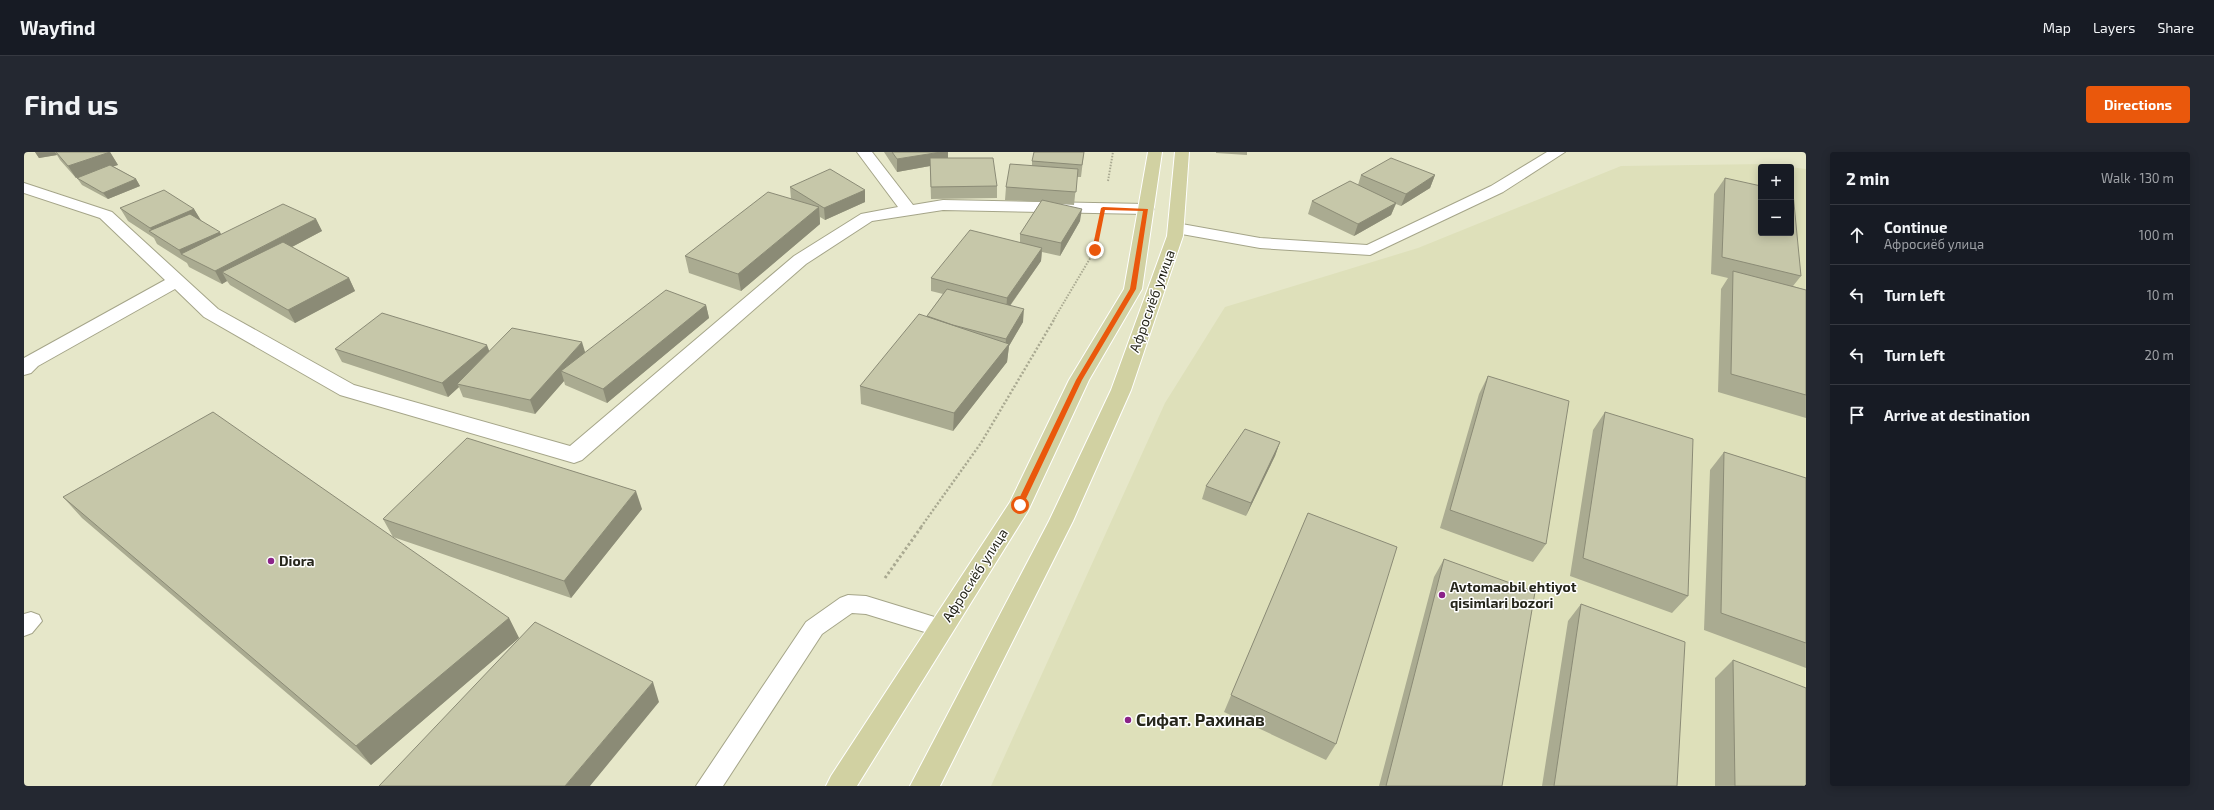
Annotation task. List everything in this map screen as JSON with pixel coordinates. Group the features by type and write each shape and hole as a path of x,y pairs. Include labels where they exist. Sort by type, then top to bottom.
{"main road":[{"name":"Афросиёб улица","path":"841,786 1020,505 1079,380 1133,289 1155,152"},
{"name":"Афросиёб улица","path":"925,786 1060,521 1118,397 1175,236 1182,152"}],"street":[{"path":"864,152 908,210"},
{"path":"1176,228 1260,243 1370,250 1497,189 1558,152"},
{"path":"24,188 106,215 211,313 347,390 574,455 800,260 867,217 942,205 1146,209"},
{"path":"24,369 31,362 177,281"}],"lane":[{"path":"709,786 814,628 848,604 866,605 941,628"}],"path":[{"path":"866,605 985,436 1095,250 1114,152"}],"shaded area":[{"name":"Avtomaobil ehtiyot qisimlari bozori","path":"1758,164 1758,236 1794,236 1794,167 1806,169 1806,786 991,786 1165,403 1225,307 1418,248 1621,166"}],"building":[{"path":"56,152 110,152 68,166"},
{"path":"892,152 941,152 897,159"},
{"path":"1034,152 1084,152 1082,165 1032,161"},
{"path":"930,158 993,158 997,186 931,187"},
{"path":"1391,158 1435,175 1406,194 1361,175"},
{"path":"1010,164 1078,169 1076,192 1006,187"},
{"path":"110,165 136,179 103,193 77,178"},
{"path":"830,169 865,190 824,208 790,187"},
{"path":"1725,178 1758,185 1758,236 1794,236 1794,203 1801,276 1722,257"},
{"path":"1350,181 1396,203 1358,224 1312,201"},
{"path":"164,190 194,209 150,228 120,208"},
{"path":"768,192 819,207 738,274 685,256"},
{"path":"1042,200 1082,209 1061,243 1020,234"},
{"path":"283,204 316,219 215,271 181,254"},
{"path":"190,214 220,232 179,250 149,231"},
{"path":"970,230 1042,248 1007,298 931,278"},
{"path":"283,242 349,278 288,310 222,272"},
{"path":"1733,271 1806,290 1806,395 1731,374"},
{"path":"947,289 1024,309 1006,339 953,325 927,316"},
{"path":"666,290 706,305 603,389 561,371"},
{"path":"382,313 487,345 442,383 335,349"},
{"path":"919,314 1009,344 954,413 860,386"},
{"path":"512,328 582,342 530,400 457,384"},
{"path":"1488,376 1569,401 1546,544 1450,510"},
{"path":"213,412 509,618 356,746 63,497"},
{"path":"1605,412 1693,439 1688,596 1583,558"},
{"path":"1245,429 1280,442 1251,503 1206,486"},
{"path":"467,438 636,491 564,581 383,519"},
{"path":"1724,452 1806,478 1806,643 1721,613"},
{"path":"1308,513 1397,547 1336,744 1231,695"},
{"path":"1444,559 1535,592 1502,786 1386,786"},
{"path":"1581,604 1685,642 1677,786 1554,786"},
{"path":"535,622 653,682 565,786 379,786"},
{"path":"1733,660 1806,688 1806,786 1735,786"}],"place":[{"name":"Diora","path":"271,561"},
{"name":"Avtomaobil ehtiyot qisimlari bozori","path":"1442,595"},
{"name":"Сифат. Рахинав","path":"1128,720"}],"route":[{"path":"1020,505 1079,380 1133,289 1146,209 1103,208 1095,250"}]}
